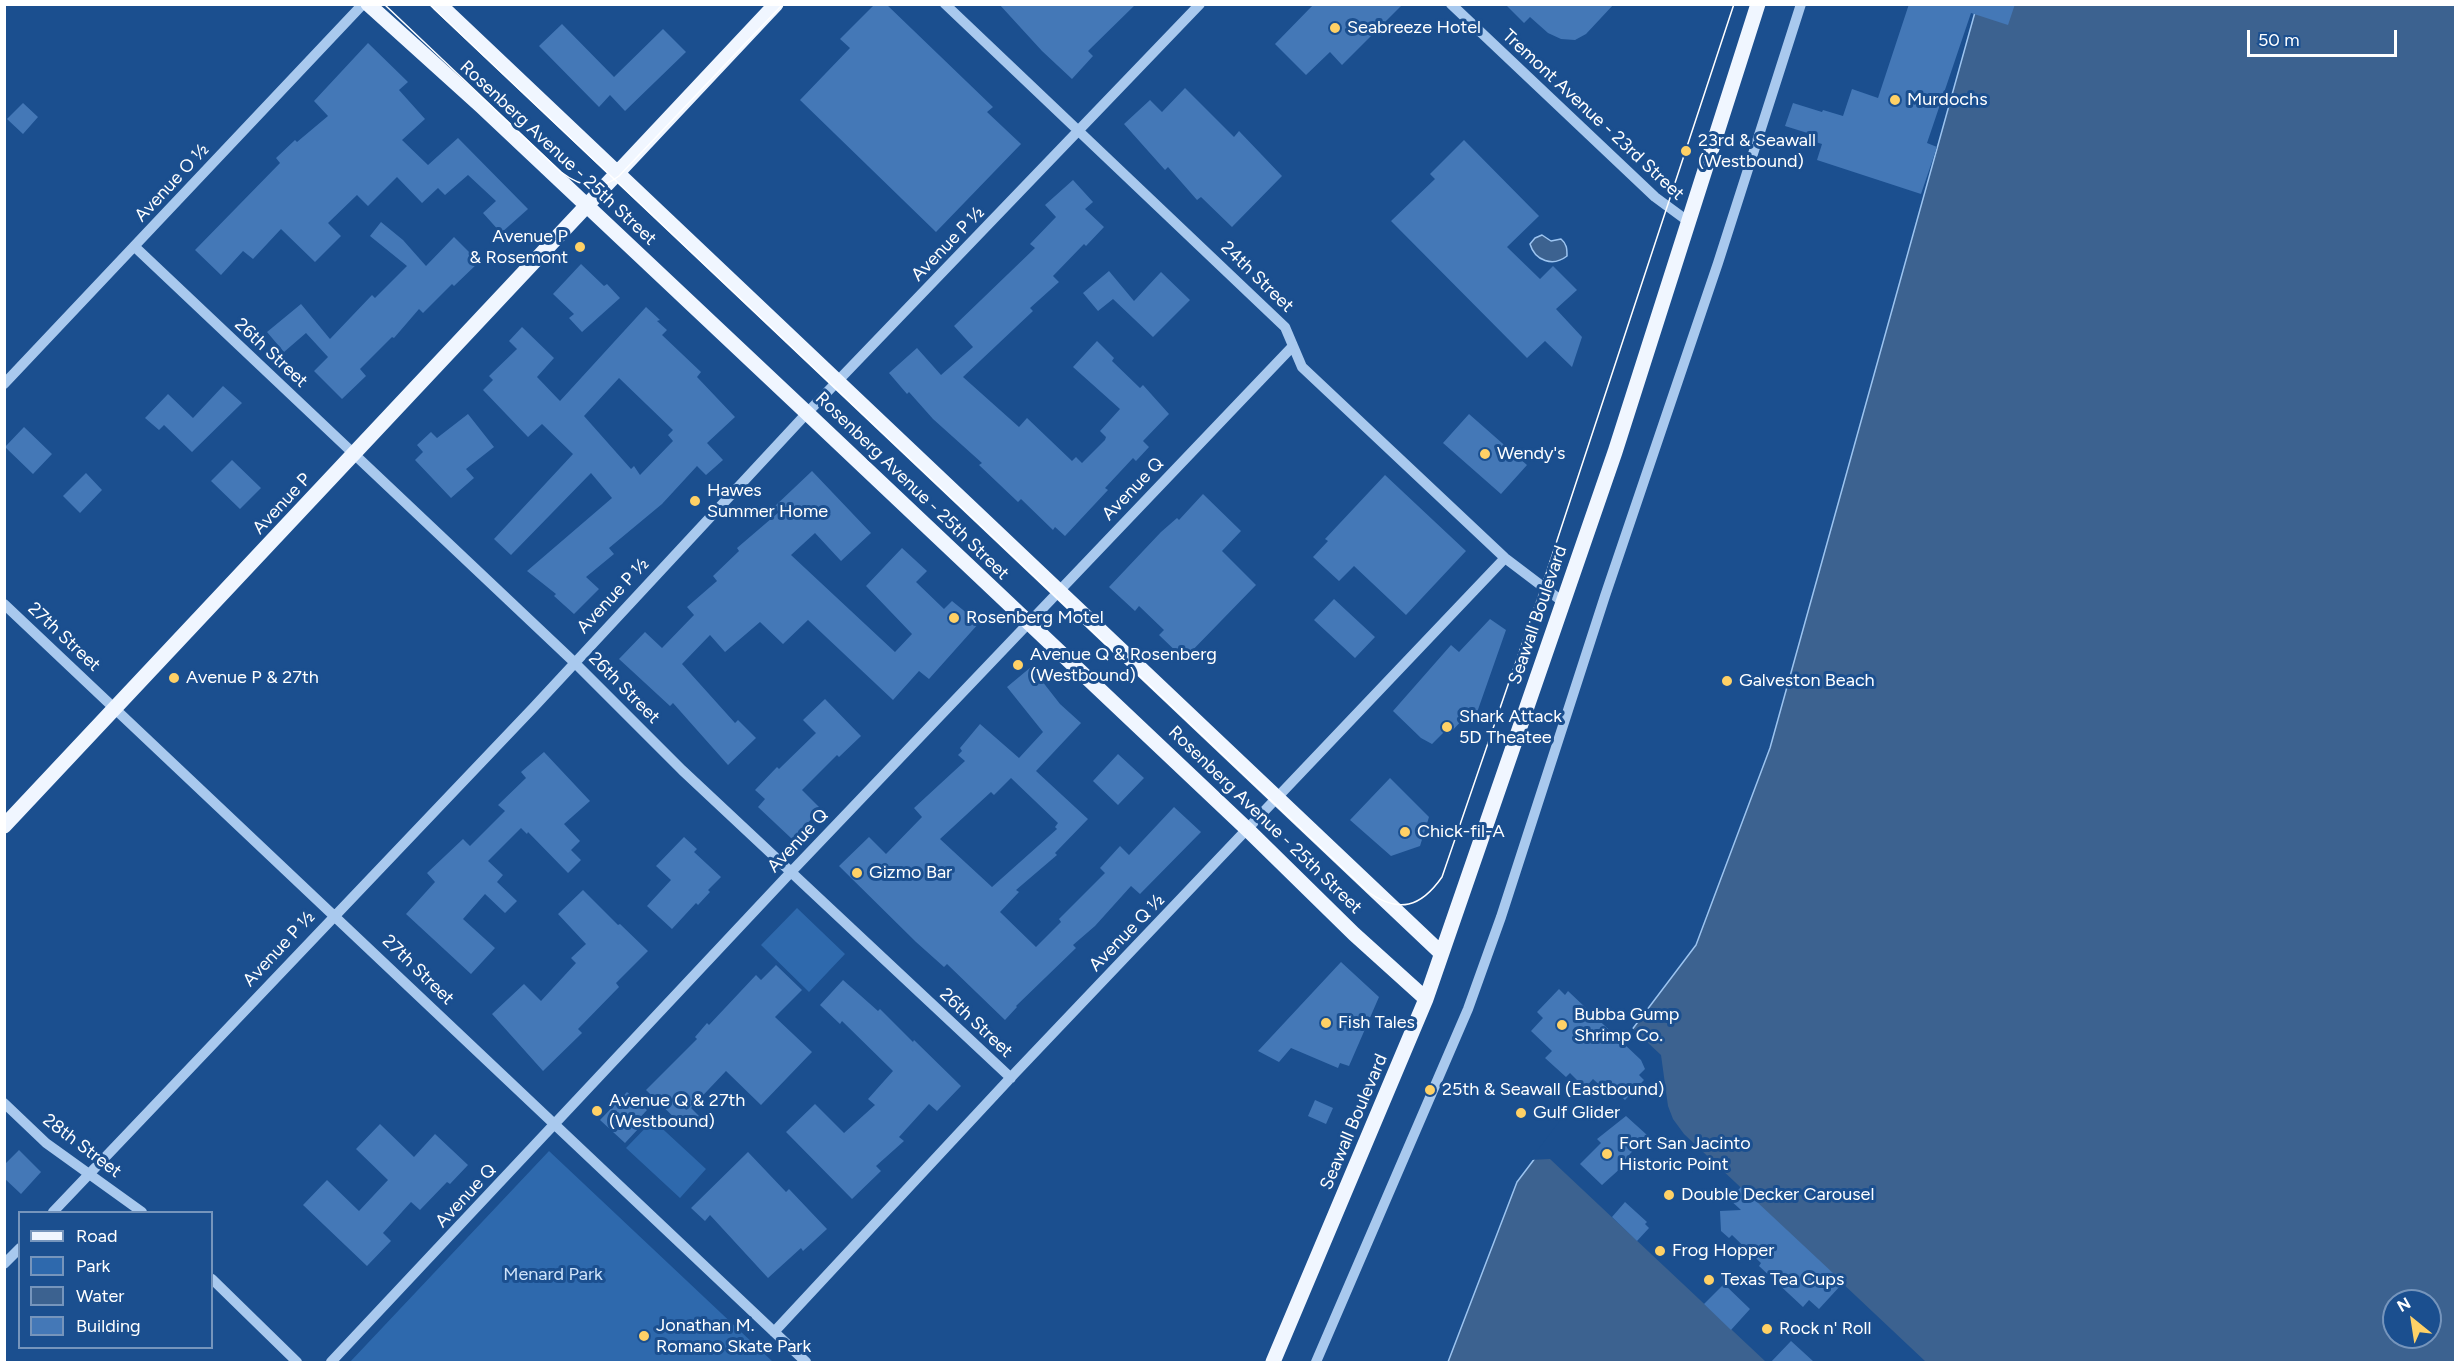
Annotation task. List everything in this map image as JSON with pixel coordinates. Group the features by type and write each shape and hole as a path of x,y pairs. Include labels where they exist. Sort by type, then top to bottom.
{"main road":[{"name":"Rosenberg Avenue - 25th Street","path":"366,4 481,106 807,412 1248,830 1354,934 1426,999"},
{"name":"Rosenberg Avenue - 25th Street","path":"440,4 836,382 1442,954"},
{"name":"Avenue P","path":"4,826 355,455 776,4"},
{"name":"Seawall Boulevard","path":"1273,1362 1426,999 1615,452 1758,4"}],"street":[{"name":"Avenue O ½","path":"4,384 366,4"},
{"name":"24th Street","path":"945,4 1285,327 1302,367 1505,558 1563,602"},
{"name":"Avenue P ½","path":"54,1211 533,708 807,412 1200,4"},
{"name":"Tremont Avenue - 23rd Street","path":"1451,4 1655,196 1689,222"},
{"path":"1316,1362 1468,1009 1501,917 1605,596 1718,263 1801,4"},
{"name":"26th Street","path":"135,247 574,662 682,770 1011,1078"},
{"name":"Avenue Q","path":"331,1362 791,872 1293,346"},
{"name":"Avenue Q ½","path":"774,1332 1011,1078 1505,558"},
{"name":"27th Street","path":"4,604 807,1362"},
{"name":"28th Street","path":"4,1103 46,1143 141,1211"},
{"path":"4,1264 18,1250"},
{"path":"213,1280 297,1362"}],"green space":[{"path":"797,908 845,954 809,992 761,945"},
{"path":"653,1120 706,1169 680,1198 626,1148"},
{"name":"Menard Park","path":"549,1151 773,1362 350,1362"}],"water":[{"path":"1977,5 2455,5 2455,1362 1448,1362 1517,1182 1696,945 1770,748"},
{"path":"1542,235 1551,241 1561,239 1566,247 1567,256 1550,262 1536,255 1530,244"}],"pier":[{"path":"1631,1027 1661,1055 1668,1106 1673,1119 1684,1134 1926,1362 1766,1362 1550,1159 1530,1160"}],"building":[{"path":"875,4 886,4 993,107 987,112 1021,144 936,232 800,100 850,48 840,39"},
{"path":"999,4 1136,4 1088,51 1093,56 1072,79 1042,51"},
{"name":"Seabreeze Hotel","path":"1314,4 1403,4 1342,65 1330,52 1306,75 1275,44"},
{"path":"1505,4 1614,4 1586,34 1575,40 1561,39 1548,33 1530,17 1524,23"},
{"name":"Murdochs","path":"1909,4 2015,4 2008,25 1971,13 1927,143 1937,147 1921,194 1817,160 1822,144 1812,141 1814,135 1785,126 1793,103 1843,116 1852,89 1878,98"},
{"path":"562,24 614,77 663,29 686,52 625,111 610,95 599,107 539,46"},
{"path":"368,43 408,82 399,90 425,119 402,140 428,165 458,138 528,209 501,233 483,213 496,201 468,175 445,195 438,188 422,203 397,177 368,206 357,195 328,223 341,236 315,262 281,229 253,259 243,251 221,275 195,250 280,163 276,158 295,140 297,142 328,116 314,101"},
{"path":"1185,88 1234,137 1239,131 1282,176 1232,227 1201,197 1197,200 1168,167 1165,170 1124,124 1150,100 1162,112"},
{"path":"23,103 38,117 23,134 7,119"},
{"path":"1464,140 1539,216 1507,247 1540,279 1553,266 1577,290 1556,309 1582,337 1572,367 1545,341 1527,358 1391,221 1435,179 1430,174"},
{"path":"1073,180 1093,202 1085,209 1104,227 1053,276 1059,282 1030,308 1033,311 963,377 1019,427 1027,418 1072,461 1076,457 1082,463 1105,440 1106,437 1100,431 1120,409 1073,367 1097,341 1114,358 1112,361 1140,388 1143,385 1169,414 1143,441 1149,447 1136,461 1133,458 1105,488 1108,490 1065,536 1055,527 1053,530 1021,499 1018,502 979,465 982,463 933,419 909,392 907,394 889,373 917,348 941,375 973,347 954,326 1035,248 1030,244 1056,217 1045,205"},
{"path":"381,222 403,240 426,266 454,237 479,262 454,286 452,284 423,313 419,309 394,338 392,337 360,369 366,376 342,399 314,371 328,357 306,333 284,352 267,332 301,304 330,339 372,295 375,298 407,266 370,236"},
{"path":"581,264 604,286 607,284 620,298 582,332 569,318 574,314 553,294"},
{"path":"1109,271 1134,301 1161,272 1190,300 1153,337 1113,299 1098,311 1083,293"},
{"path":"646,307 667,330 662,335 701,372 697,377 735,417 707,443 723,460 706,475 697,466 662,504 609,548 614,554 586,577 599,589 574,614 554,596 556,594 527,571 612,498 591,473 511,555 494,539 573,454 542,424 528,437 483,390 493,380 489,376 517,349 509,341 522,327 554,358 537,377 560,401","holes":["619,378 673,430 668,435 673,441 640,475 634,466 631,469 584,416"]},
{"path":"223,386 242,403 192,452 164,425 159,430 145,418 168,394 193,418"},
{"path":"468,414 494,447 466,469 474,478 451,498 415,460 423,452 417,445 431,432 437,438"},
{"name":"Wendy's","path":"1469,414 1527,465 1501,494 1443,443"},
{"path":"24,427 52,454 33,474 5,447"},
{"path":"232,460 261,488 240,509 211,481"},
{"path":"812,471 871,533 841,561 815,533 791,555 895,652 912,634 866,586 902,548 927,571 916,582 944,609 952,601 979,623 929,679 919,671 893,700 808,620 783,644 760,622 725,652 710,635 682,664 735,723 738,720 756,738 728,765 673,703 670,706 619,659 645,632 662,648 694,615 687,607 717,581 713,576 739,551 737,548 779,512 774,507"},
{"path":"86,473 102,490 80,513 63,496"},
{"path":"1385,475 1466,551 1406,615 1354,566 1339,581 1313,557 1328,541 1325,539"},
{"path":"1203,494 1241,531 1222,551 1256,585 1184,659 1159,635 1164,630 1139,606 1135,611 1109,587 1161,532 1177,518 1179,520"},
{"path":"1334,599 1375,637 1355,658 1314,620"},
{"path":"1490,619 1506,630 1474,721 1467,715 1449,734 1446,730 1432,744 1421,738 1393,711 1451,645 1459,652"},
{"path":"1031,667 1060,704 1081,723 1036,771 1088,819 1055,853 1057,855 1016,890 1019,892 1000,912 1036,947 1061,922 1059,919 1105,873 1100,868 1120,846 1129,855 1174,807 1201,832 1140,894 1131,886 1095,926 1073,945 1076,948 1016,1006 1005,1020 947,964 944,967 916,942 839,866 869,837 886,854 922,817 914,808 965,761 958,755 962,751 960,748 980,724 1019,758 1043,732 1007,687","holes":["1011,778 1058,823 1055,827 1057,829 992,887 940,839 991,792 994,795"]},
{"path":"825,699 861,736 839,757 837,755 802,790 821,809 792,839 758,807 765,799 755,790 816,733 803,720"},
{"path":"544,752 590,801 564,824 580,841 571,850 581,860 568,873 528,832 527,834 521,828 488,861 503,875 497,882 517,901 505,913 485,894 463,919 495,948 471,974 406,914 435,882 427,873 463,839 470,846 505,811 498,805 526,778 521,772"},
{"path":"1118,754 1144,778 1118,805 1093,781"},
{"path":"1390,778 1429,817 1420,846 1391,856 1350,820"},
{"path":"684,837 697,849 694,852 721,877 698,905 696,903 672,929 647,906 671,880 656,866"},
{"path":"583,890 648,951 616,983 619,987 578,1029 582,1033 543,1071 492,1014 524,984 541,1001 576,963 571,958 586,944 558,914"},
{"name":"Fish Tales","path":"1341,962 1379,997 1349,1066 1340,1063 1338,1068 1291,1048 1279,1062 1258,1051"},
{"path":"776,965 802,990 775,1017 812,1052 761,1105 726,1071 691,1108 699,1116 686,1129 646,1090 697,1039 695,1037 707,1023 709,1025 756,975 761,980"},
{"path":"843,980 878,1011 880,1009 961,1086 937,1111 929,1104 899,1137 904,1141 876,1166 881,1171 852,1199 786,1132 815,1104 844,1133 875,1105 868,1099 893,1071 842,1021 840,1024 820,1005"},
{"path":"1559,989 1565,995 1568,991 1641,1060 1645,1069 1639,1075 1644,1080 1625,1100 1610,1085 1605,1090 1593,1079 1585,1088 1570,1073 1566,1077 1545,1058 1552,1051 1531,1031 1543,1018 1537,1012"},
{"path":"627,1092 647,1110 634,1124 639,1128 625,1143 600,1120"},
{"path":"1315,1100 1333,1108 1326,1124 1308,1116"},
{"name":"Fort San Jacinto Historic Point","path":"1626,1116 1647,1135 1621,1164 1623,1166 1602,1185 1580,1164 1601,1143 1597,1139"},
{"path":"380,1124 414,1157 435,1134 468,1165 450,1184 447,1182 420,1210 411,1202 383,1233 391,1241 367,1266 303,1205 327,1180 359,1211 388,1180 356,1149"},
{"path":"19,1150 41,1172 21,1194 4,1178 4,1165"},
{"path":"748,1152 786,1192 789,1189 827,1229 803,1251 801,1248 768,1278 710,1215 705,1221 691,1208"},
{"path":"1741,1187 1834,1274 1832,1276 1841,1285 1819,1309 1809,1300 1803,1307 1759,1266 1761,1263 1732,1235 1729,1238 1721,1231 1720,1211 1741,1210 1729,1199"},
{"path":"1625,1202 1647,1222 1645,1224 1649,1228 1637,1241 1612,1217"},
{"path":"1724,1284 1750,1309 1731,1330 1704,1304"},
{"path":"1791,1341 1814,1362 1771,1362"}],"tram line":[{"path":"384,4 561,172 575,181 589,185 604,184 619,176 783,4"},
{"path":"429,4 1368,892 1379,899 1400,905 1418,901 1442,877 1542,586 1734,4"}],"place":[{"name":"Seabreeze Hotel","path":"1335,28"},
{"name":"Murdochs","path":"1895,100"},
{"name":"23rd & Seawall (Westbound)","path":"1686,151"},
{"name":"Avenue P & Rosemont","path":"580,247"},
{"name":"Wendy's","path":"1485,454"},
{"name":"Hawes Summer Home","path":"695,501"},
{"name":"Rosenberg Motel","path":"954,618"},
{"name":"Avenue Q & Rosenberg (Westbound)","path":"1018,665"},
{"name":"Avenue P & 27th","path":"174,678"},
{"name":"Galveston Beach","path":"1727,681"},
{"name":"Shark Attack 5D Theatee","path":"1447,727"},
{"name":"Chick-fil-A","path":"1405,832"},
{"name":"Gizmo Bar","path":"857,873"},
{"name":"Fish Tales","path":"1326,1023"},
{"name":"Bubba Gump Shrimp Co.","path":"1562,1025"},
{"name":"25th & Seawall (Eastbound)","path":"1430,1090"},
{"name":"Avenue Q & 27th (Westbound)","path":"597,1111"},
{"name":"Gulf Glider","path":"1521,1113"},
{"name":"Fort San Jacinto Historic Point","path":"1607,1154"},
{"name":"Double Decker Carousel","path":"1669,1195"},
{"name":"Frog Hopper","path":"1660,1251"},
{"name":"Texas Tea Cups","path":"1709,1280"},
{"name":"Rock n' Roll","path":"1767,1329"},
{"name":"Jonathan M. Romano Skate Park","path":"644,1336"}]}
